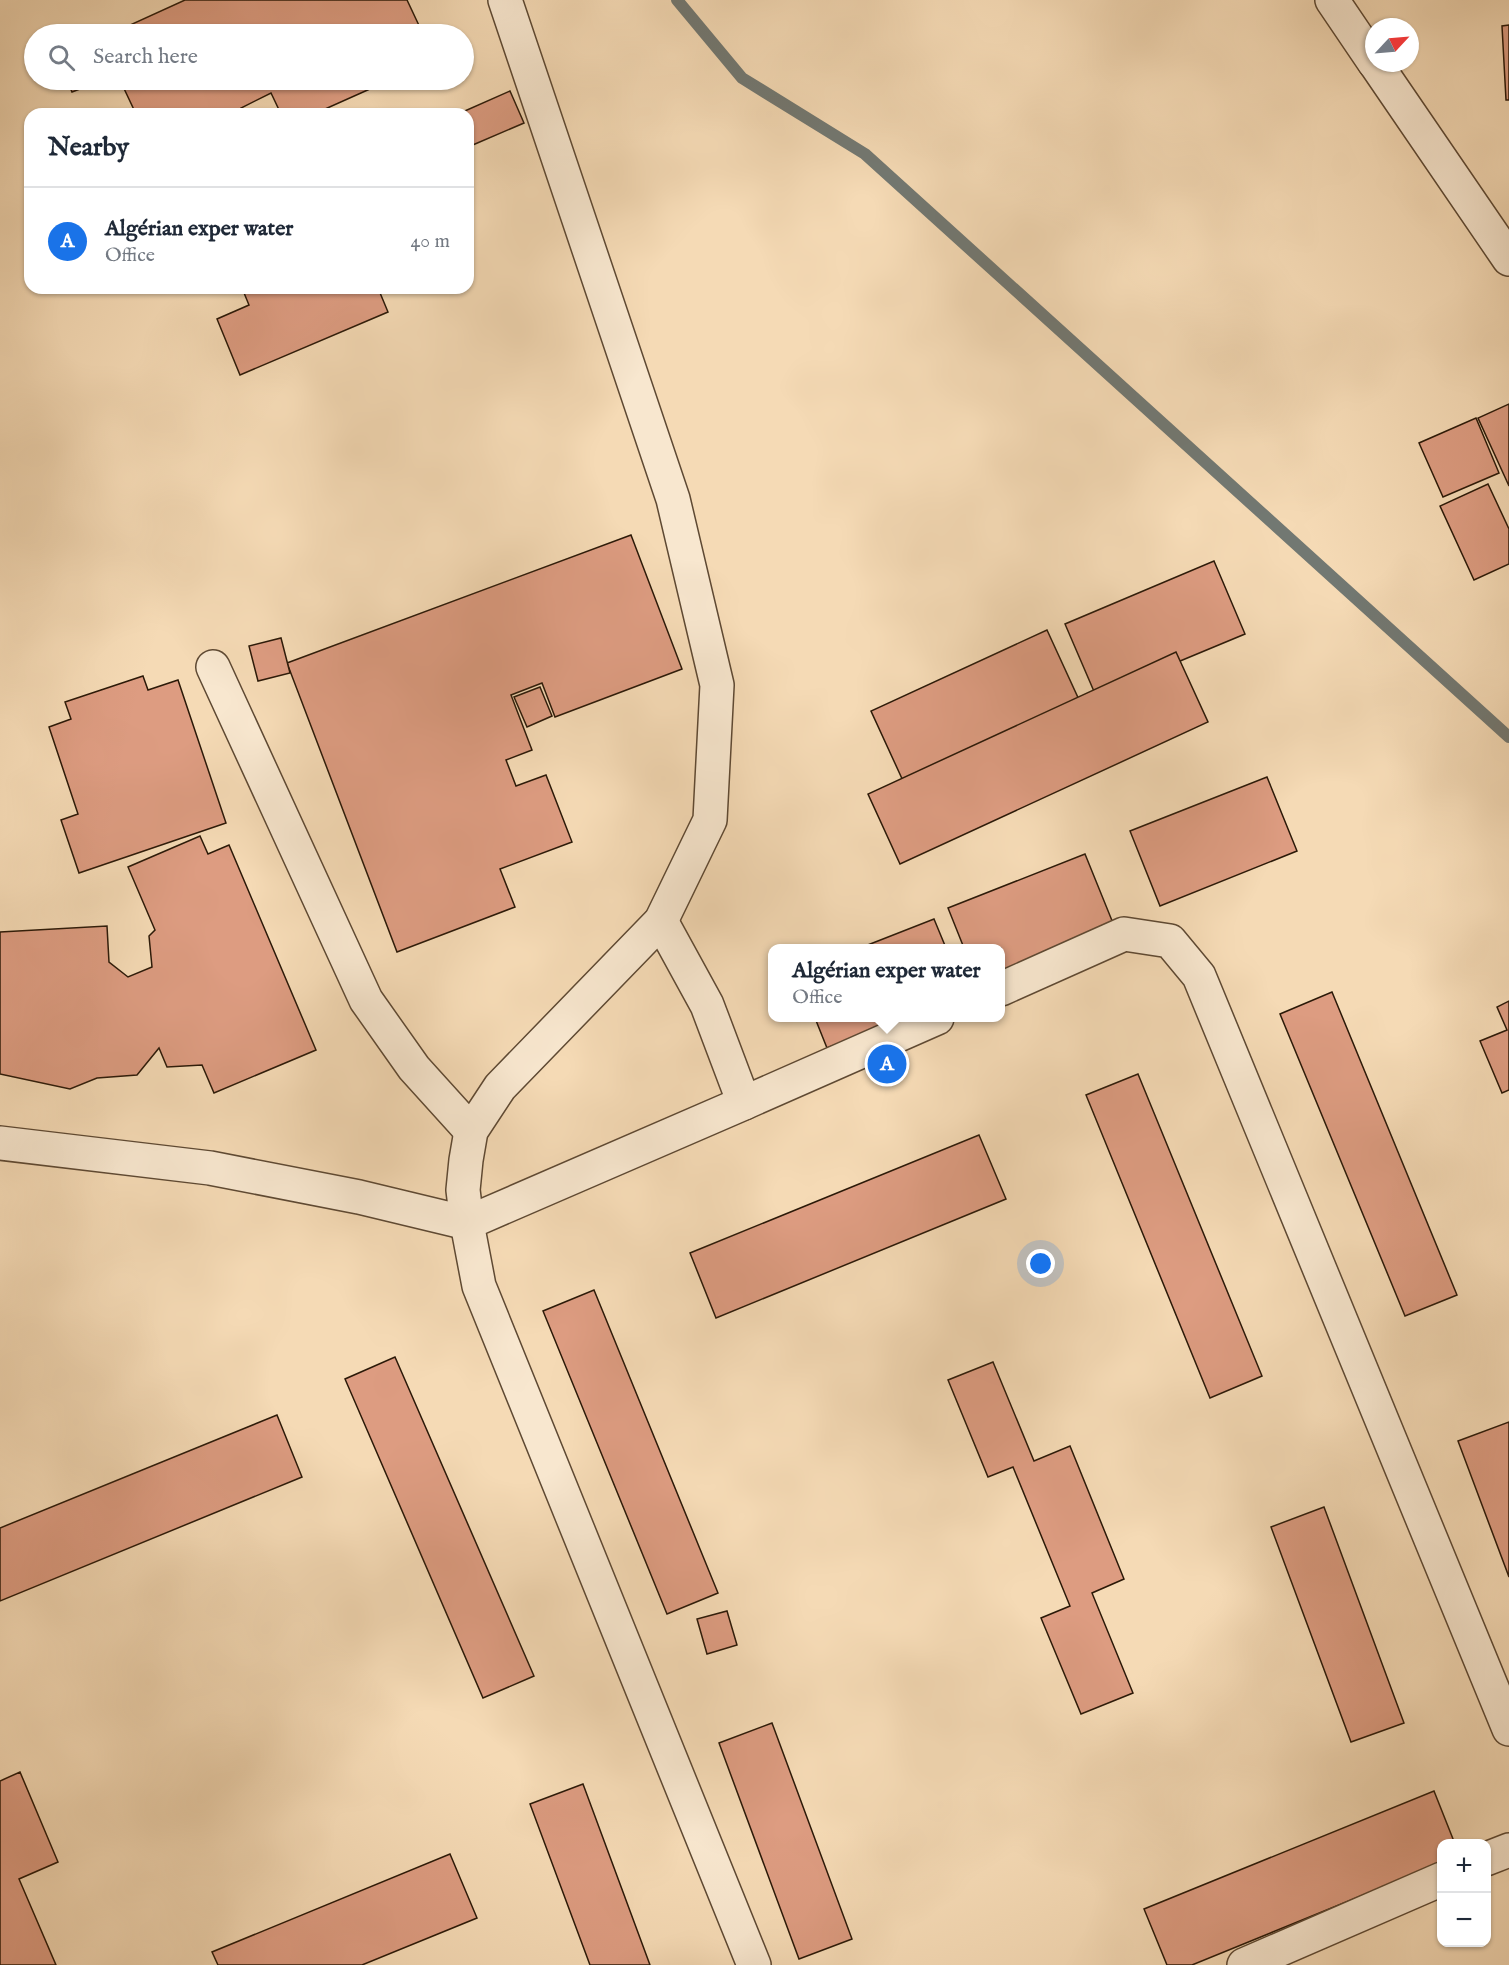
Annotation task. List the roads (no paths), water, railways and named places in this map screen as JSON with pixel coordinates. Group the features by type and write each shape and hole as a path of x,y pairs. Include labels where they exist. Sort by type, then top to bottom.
{"street":[{"path":"505,0 673,499 717,685 710,820 661,921 500,1087 471,1131 463,1190 467,1223 479,1286 754,1965"},
{"path":"1332,0 1365,49"},
{"path":"1381,72 1509,260"},
{"path":"213,667 366,1000 414,1068 471,1131"},
{"path":"661,921 707,1005 744,1103"},
{"path":"1005,987 1124,934 1170,941 1199,976 1509,1729"},
{"path":"0,1143 210,1168 359,1197 467,1223 926,1022"},
{"path":"1491,1857 1509,1850"},
{"path":"1244,1965 1437,1881"}],"waterway":[{"path":"677,0 742,78 865,154 1509,737"}],"place":[{"name":"Algérian exper water","path":"887,1064"}]}
